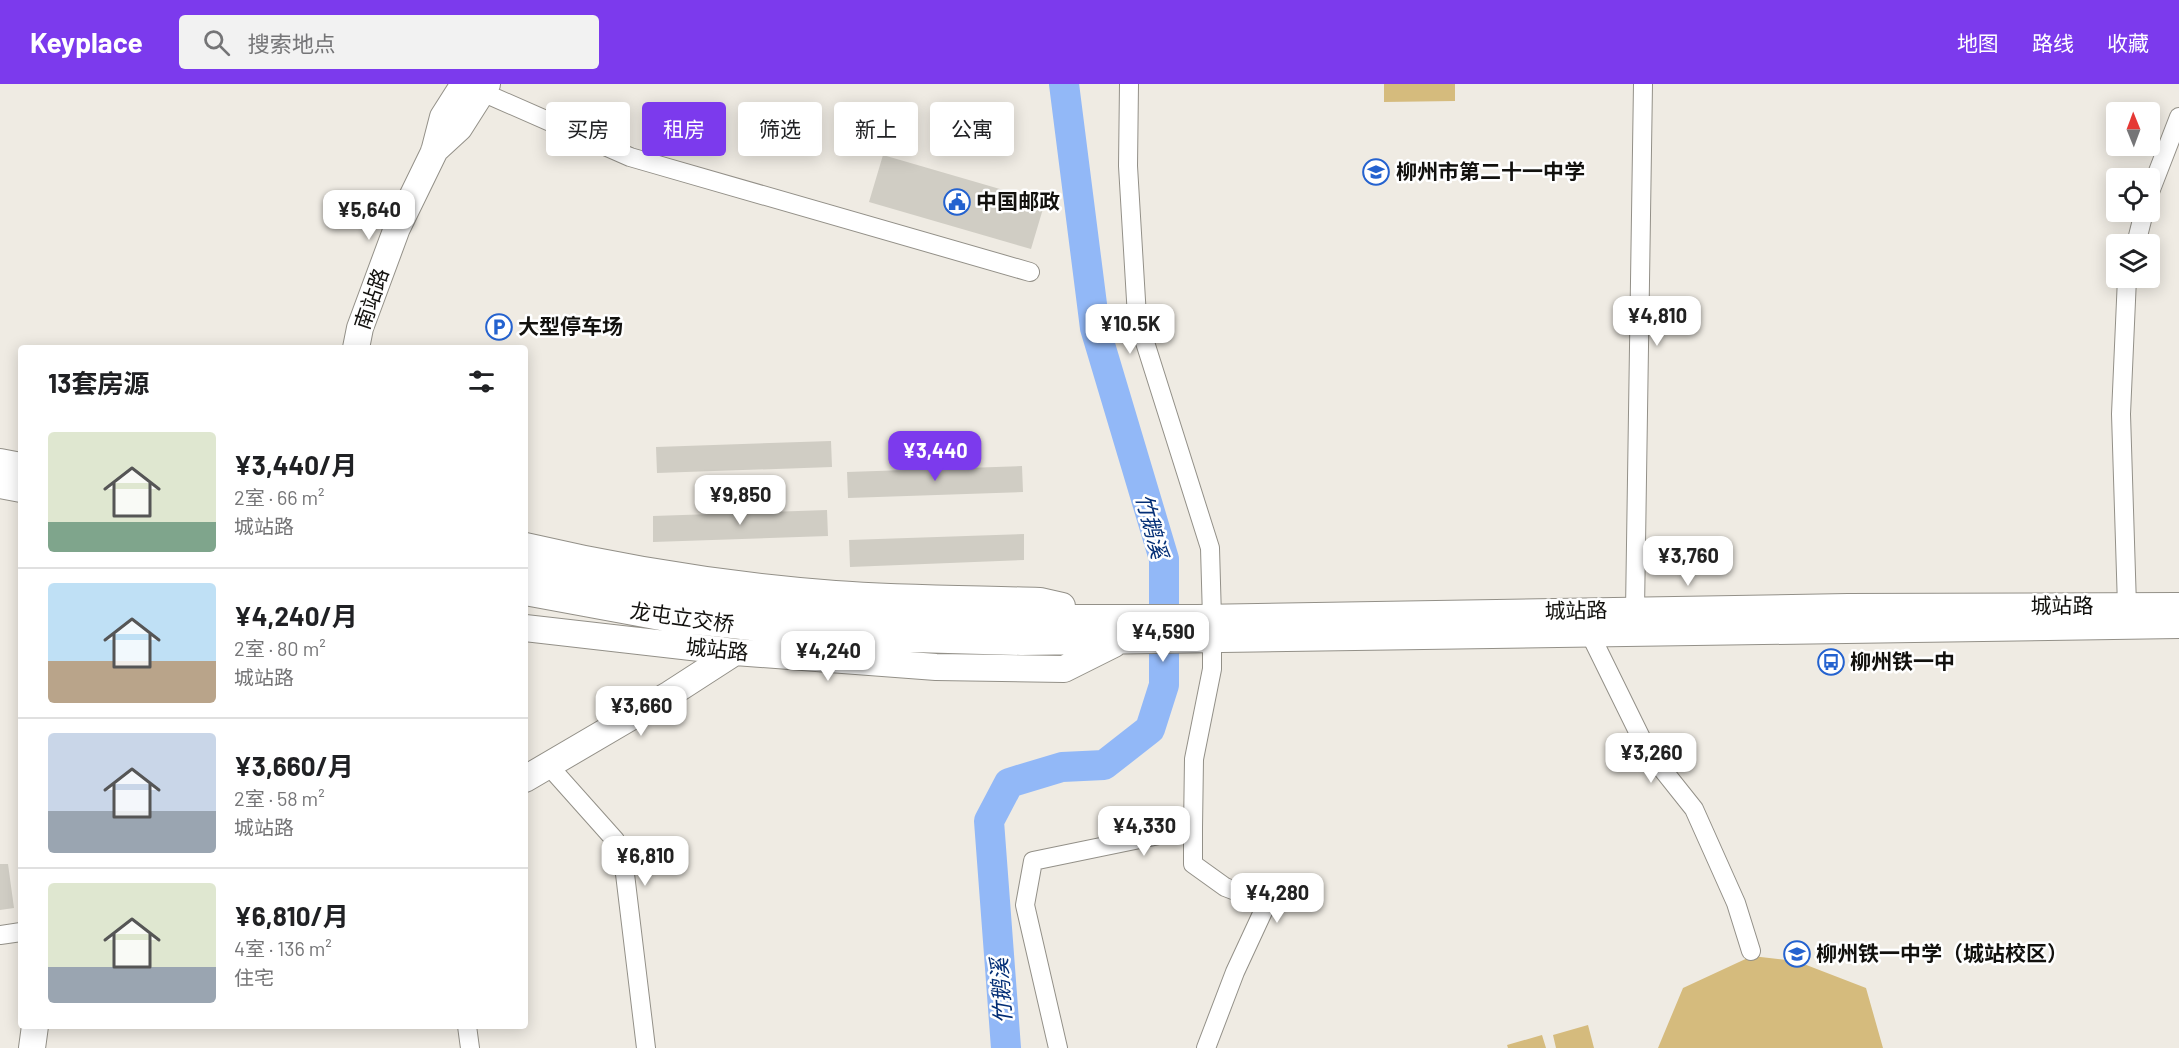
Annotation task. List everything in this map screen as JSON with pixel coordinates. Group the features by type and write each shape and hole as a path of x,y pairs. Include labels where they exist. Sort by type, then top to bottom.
{"main road":[{"name":"南站路","path":"357,345 360,328 397,228 434,152 459,128 478,87"},
{"path":"0,462 18,465"},
{"path":"0,484 18,488"},
{"name":"城站路","path":"528,547 658,573 768,588 837,594 1040,601 1123,630"},
{"name":"龙屯立交桥","path":"528,570 671,594 1016,630"},
{"name":"龙屯立交桥","path":"528,593 666,618 832,635 1016,630"},
{"name":"城站路","path":"1590,622 1635,609 2179,606"},
{"name":"城站路","path":"1016,630 1590,622 2179,625"},
{"name":"城站路","path":"528,628 735,652 936,667 1064,669 1123,630"},
{"path":"528,777 735,652"},
{"path":"32,1048 35,1029"}],"street":[{"path":"1129,84 1128,166 1137,317 1210,548 1205,629 1212,669 1194,759 1193,864 1225,887 1267,903 1235,972 1206,1048"},
{"path":"1635,609 1643,84"},
{"path":"478,87 630,157 1030,272"},
{"path":"2159,168 2179,117"},
{"path":"2127,288 2121,414 2127,606"},
{"path":"1590,622 1647,750 1694,809 1736,903 1751,951"},
{"path":"549,766 615,840 625,874 646,1048"},
{"path":"1058,1048 1025,905 1033,861 1193,828"},
{"path":"0,935 18,932"},
{"path":"467,1029 470,1048"}],"shaded area":[{"path":"1384,84 1455,84 1455,101 1384,102"},
{"path":"1752,956 1796,961 1866,988 1883,1048 1658,1048 1683,988"},
{"path":"1588,1025 1594,1048 1556,1048 1553,1035"},
{"path":"1542,1035 1546,1048 1508,1048 1507,1045"}],"building":[{"path":"883,156 886,156 1045,202 1031,249 869,202"},
{"path":"831,441 832,467 657,473 656,447"},
{"path":"1022,466 1023,492 848,498 847,472"},
{"path":"827,510 828,536 653,542 653,516"},
{"path":"1024,534 1024,560 850,567 849,540"},
{"path":"0,864 8,864 14,908 0,910"}],"waterway":[{"name":"竹鹅溪","path":"1006,1048 989,821 1009,783 1062,767 1104,765 1150,729 1164,685 1164,559 1095,328 1064,84"}],"place":[{"name":"柳州市第二十一中学","path":"1376,172"},
{"name":"中国邮政","path":"957,202"},
{"name":"大型停车场","path":"499,327"},
{"name":"柳州铁一中","path":"1831,662"},
{"name":"柳州铁一中学（城站校区）","path":"1797,954"}]}
